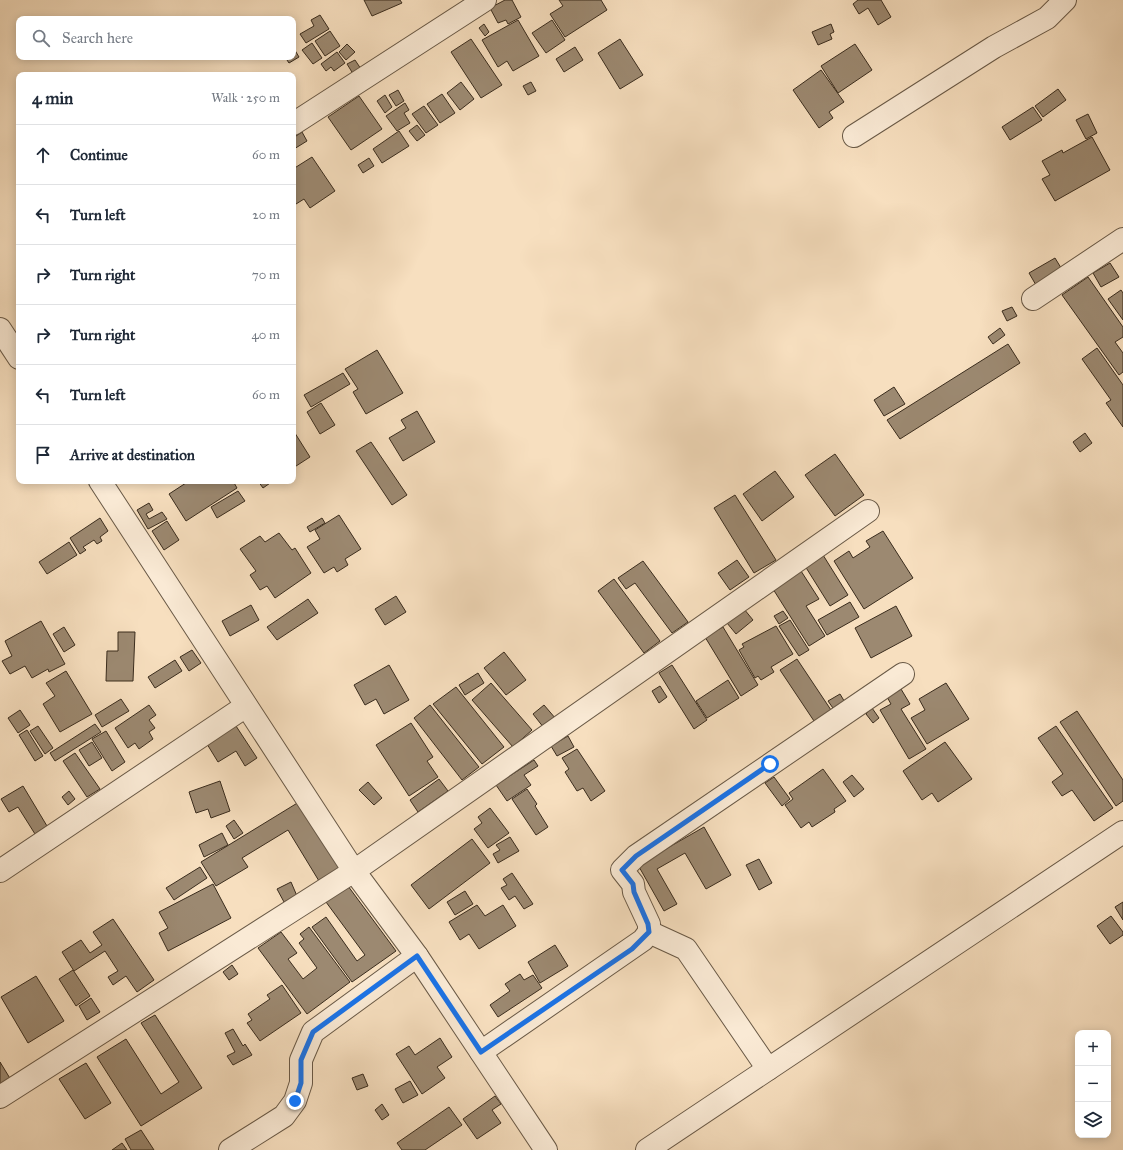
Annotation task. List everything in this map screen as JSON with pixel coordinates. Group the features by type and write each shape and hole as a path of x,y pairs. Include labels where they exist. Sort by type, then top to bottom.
{"street":[{"path":"296,122 485,0"},
{"path":"854,136 994,47 1047,18 1065,0"},
{"path":"1033,299 1123,239"},
{"path":"0,329 16,353"},
{"path":"102,484 354,871 417,956 546,1150"},
{"path":"0,1096 354,871 868,511"},
{"path":"649,932 648,924 634,892 633,884 622,870 636,856 902,674"},
{"path":"0,871 246,706"},
{"path":"647,1150 1123,832"},
{"path":"481,1052 632,949 649,932"},
{"path":"649,932 686,949 768,1069"},
{"path":"230,1150 284,1116 295,1101 301,1083 301,1060 313,1032 417,956"}],"building":[{"path":"364,0 400,0 402,3 372,16"},
{"path":"505,0 512,0 521,17 508,24 506,20 498,23 490,8"},
{"path":"559,0 601,0 607,10 565,37 550,14 563,6"},
{"path":"858,0 881,0 891,17 878,25 868,8 859,14 853,4"},
{"path":"320,15 329,29 306,43 300,34 314,26 311,20"},
{"path":"518,20 539,56 513,71 507,61 498,67 482,40"},
{"path":"552,20 565,40 546,53 532,33"},
{"path":"484,24 489,32 485,36 479,28"},
{"path":"831,24 834,32 830,34 832,39 818,45 812,32"},
{"path":"330,31 340,46 325,56 315,41"},
{"path":"471,39 502,85 481,98 451,52"},
{"path":"620,39 643,75 620,89 598,53"},
{"path":"312,43 322,58 313,64 302,50"},
{"path":"347,44 355,52 346,60 339,52"},
{"path":"855,44 872,70 838,93 821,66"},
{"path":"575,47 583,60 564,72 556,59"},
{"path":"296,52 299,57 296,59"},
{"path":"337,52 345,63 334,71 331,67 326,71 321,64"},
{"path":"287,60 294,60 289,63"},
{"path":"355,60 363,72 355,77 347,64"},
{"path":"821,70 844,102 829,112 833,118 819,128 793,90"},
{"path":"461,82 474,99 460,110 447,93"},
{"path":"531,82 536,91 528,95 523,86"},
{"path":"1058,89 1066,100 1043,117 1035,106"},
{"path":"398,90 404,101 396,106 389,95"},
{"path":"442,94 455,113 440,123 427,104"},
{"path":"385,95 392,107 385,113 377,101"},
{"path":"359,96 382,129 351,150 328,117"},
{"path":"405,103 409,110 404,113 410,123 397,131 386,116"},
{"path":"424,106 438,125 426,133 412,114"},
{"path":"1033,107 1042,120 1010,140 1002,127"},
{"path":"1088,114 1097,133 1086,139 1076,120"},
{"path":"417,125 425,135 417,141 409,131"},
{"path":"399,131 409,146 382,163 373,149"},
{"path":"302,132 307,141 296,148 296,136"},
{"path":"1092,137 1110,170 1055,201 1042,179 1050,175 1042,161 1062,150 1063,153"},
{"path":"312,157 335,191 310,208 304,199 296,204 296,167"},
{"path":"369,158 374,166 363,173 358,165"},
{"path":"1055,258 1066,276 1040,292 1029,273"},
{"path":"1110,263 1119,277 1101,287 1093,273"},
{"path":"1088,277 1123,327 1123,337 1115,342 1123,353 1123,372 1119,375 1062,295"},
{"path":"1121,290 1123,293 1123,320 1108,299"},
{"path":"1012,307 1017,316 1007,321 1002,311"},
{"path":"1000,328 1005,335 993,344 988,337"},
{"path":"1008,344 1020,363 900,439 887,420"},
{"path":"1097,348 1123,385 1123,427 1106,403 1111,400 1082,359"},
{"path":"377,350 403,393 366,414 353,392 358,389 345,369"},
{"path":"343,373 350,384 311,407 304,395"},
{"path":"894,387 905,404 884,416 874,400"},
{"path":"321,403 335,425 320,434 307,412"},
{"path":"417,411 435,442 403,461 389,438 406,428 401,420"},
{"path":"1085,433 1092,443 1080,452 1073,442"},
{"path":"296,435 310,457 296,466"},
{"path":"371,442 407,495 392,505 356,451"},
{"path":"835,454 864,495 835,516 805,475"},
{"path":"775,471 794,497 762,521 743,494"},
{"path":"184,484 235,484 237,488 186,521 169,494"},
{"path":"260,484 269,484 263,488"},
{"path":"238,491 245,501 217,518 211,507"},
{"path":"735,495 776,560 754,573 714,508"},
{"path":"149,503 153,510 146,514 149,519 162,512 167,519 148,529 137,510"},
{"path":"339,515 361,549 345,559 348,565 337,572 334,567 324,573 307,547 320,539 315,530"},
{"path":"100,518 108,531 100,537 102,541 97,544 94,540 83,547 86,550 80,554 70,538"},
{"path":"322,518 325,523 310,532 307,527"},
{"path":"167,521 179,540 164,550 152,531"},
{"path":"883,531 913,578 864,609 834,561 849,551 853,558 870,547 866,541"},
{"path":"279,533 292,550 295,548 311,573 275,598 267,586 260,590 250,575 256,571 240,549 260,536 265,542"},
{"path":"69,542 77,555 47,574 39,562"},
{"path":"823,555 848,595 830,606 805,566"},
{"path":"737,560 749,577 730,590 718,573"},
{"path":"643,561 688,622 672,633 635,583 626,589 618,578"},
{"path":"801,571 819,599 806,606 825,636 809,646 773,589"},
{"path":"614,579 660,641 644,653 598,591"},
{"path":"396,596 406,612 385,625 375,609"},
{"path":"308,599 318,613 277,640 267,627"},
{"path":"850,602 859,617 827,635 818,620"},
{"path":"251,605 259,620 230,636 222,621"},
{"path":"896,606 912,636 871,658 855,628"},
{"path":"744,609 753,620 736,634 727,623"},
{"path":"783,611 788,618 779,624 774,616"},
{"path":"790,620 809,650 799,656 779,626"},
{"path":"41,621 65,664 49,672 48,669 32,678 25,666 10,674 2,661 12,656 5,641"},
{"path":"776,626 793,654 771,667 774,672 761,680 758,676 755,678 739,650 744,647 742,644"},
{"path":"64,627 75,645 64,652 53,634"},
{"path":"723,627 758,685 741,696 705,637"},
{"path":"118,632 135,632 133,681 106,681 107,651 118,651"},
{"path":"192,650 201,663 189,671 180,657"},
{"path":"504,652 526,680 506,695 484,668"},
{"path":"797,659 833,713 816,724 780,670"},
{"path":"175,660 182,671 155,688 148,677"},
{"path":"389,665 409,700 384,714 376,699 365,705 354,685"},
{"path":"672,665 707,720 694,729 659,673"},
{"path":"66,671 92,714 60,732 43,704 55,696 46,683"},
{"path":"478,673 484,683 465,695 459,685"},
{"path":"728,680 739,698 707,718 696,701"},
{"path":"491,683 532,730 513,747 472,700"},
{"path":"946,683 969,719 927,744 911,718 925,710 919,699"},
{"path":"660,686 667,697 659,703 652,691"},
{"path":"456,687 504,747 482,764 433,704"},
{"path":"901,689 910,704 901,709 926,749 909,759 880,710 891,704 887,697"},
{"path":"840,694 846,704 835,711 828,701"},
{"path":"121,699 129,711 102,727 95,715"},
{"path":"149,705 156,715 149,720 155,728 149,732 153,739 139,749 135,743 128,748 115,728"},
{"path":"430,705 479,767 462,780 414,718"},
{"path":"544,705 556,719 544,728 533,714"},
{"path":"872,708 879,718 873,723 866,714"},
{"path":"20,710 30,725 18,733 8,718"},
{"path":"1077,711 1123,780 1123,801 1116,806 1060,722"},
{"path":"411,723 433,757 427,761 438,777 409,796 376,745"},
{"path":"95,724 101,732 55,761 50,753"},
{"path":"38,726 53,748 45,754 30,731"},
{"path":"236,726 257,758 245,766 236,751 218,762 207,744"},
{"path":"1056,726 1113,808 1094,821 1072,790 1062,796 1052,782 1063,774 1038,738"},
{"path":"27,730 43,756 35,761 19,735"},
{"path":"106,731 125,762 112,771 92,739"},
{"path":"568,736 574,747 557,756 551,746"},
{"path":"92,742 102,758 89,766 79,750"},
{"path":"945,742 972,779 938,802 932,793 922,800 903,771"},
{"path":"577,749 605,791 591,801 583,788 577,791 565,772 569,769 562,758"},
{"path":"75,753 100,789 87,797 63,761"},
{"path":"534,760 538,766 524,775 531,785 507,801 496,785"},
{"path":"823,769 846,801 834,809 835,812 812,827 809,822 801,828 785,805 793,799 789,793"},
{"path":"852,775 864,789 854,797 843,782"},
{"path":"774,777 790,799 782,806 765,783"},
{"path":"439,779 448,791 418,812 410,800"},
{"path":"220,781 230,811 211,818 208,809 196,813 189,792"},
{"path":"368,782 382,798 374,805 359,790"},
{"path":"23,786 47,826 35,834 18,807 9,812 1,799"},
{"path":"527,789 537,804 535,806 548,827 536,835 512,799"},
{"path":"69,791 75,799 68,805 62,797"},
{"path":"299,802 340,868 319,881 288,830 242,858 248,867 216,886 201,862"},
{"path":"490,808 509,833 488,848 474,829 482,823 478,817"},
{"path":"234,820 243,833 234,839 226,826"},
{"path":"704,827 731,875 706,889 685,853 657,869 677,904 664,911 638,865"},
{"path":"222,833 228,845 204,857 199,845"},
{"path":"510,837 519,851 498,863 493,854 500,850 496,845"},
{"path":"472,839 490,863 429,909 411,885"},
{"path":"759,859 772,883 759,890 746,865"},
{"path":"200,867 207,878 174,900 166,888"},
{"path":"512,873 533,904 524,909 515,896 509,900 501,888 507,885 503,879"},
{"path":"291,882 297,896 284,902 277,889"},
{"path":"213,884 231,918 168,951 159,933 168,928 159,912"},
{"path":"348,886 396,951 352,982 312,927 326,917 357,961 365,955 326,902"},
{"path":"465,891 473,904 455,915 447,902"},
{"path":"1123,902 1123,920 1115,907"},
{"path":"477,905 485,916 503,905 516,926 479,949 469,934 460,940 449,922"},
{"path":"1111,916 1123,932 1123,935 1110,944 1097,926"},
{"path":"113,919 154,980 137,992 126,976 113,985 108,977 118,971 105,951 74,971 62,952 81,940 90,953 102,945 93,932"},
{"path":"309,927 350,982 307,1014 258,948 281,932 297,953 288,959 303,979 317,968 299,943 304,939 300,934"},
{"path":"555,945 568,966 540,983 528,962"},
{"path":"232,965 238,974 229,980 223,972"},
{"path":"73,970 90,996 76,1006 59,979"},
{"path":"520,974 524,980 533,975 542,988 498,1017 490,1005 510,991 505,984"},
{"path":"36,976 64,1021 28,1043 1,997"},
{"path":"282,985 301,1013 260,1041 247,1023 252,1020 248,1014 270,999 267,995"},
{"path":"91,998 100,1012 87,1020 79,1006"},
{"path":"155,1015 202,1088 141,1126 97,1057 126,1039 161,1094 179,1082 141,1023"},
{"path":"233,1029 243,1046 245,1044 252,1055 233,1065 227,1056 235,1052 225,1033"},
{"path":"440,1038 452,1057 437,1067 445,1078 422,1094 396,1054 409,1046 415,1055"},
{"path":"0,1062 11,1080 0,1087"},
{"path":"86,1063 111,1103 85,1119 59,1079"},
{"path":"363,1074 368,1086 357,1090 352,1078"},
{"path":"410,1081 418,1095 403,1103 395,1089"},
{"path":"495,1096 501,1104 492,1110 501,1123 477,1139 463,1119"},
{"path":"382,1104 389,1115 382,1120 375,1110"},
{"path":"449,1107 462,1125 425,1150 402,1150 397,1143"},
{"path":"141,1130 154,1150 131,1150 125,1139"},
{"path":"122,1143 127,1150 112,1150"}],"route":[{"path":"295,1101 301,1083 301,1060 313,1032 417,956 481,1052 632,949 643,940 649,932 648,924 634,892 633,884 622,870 636,856 770,764"}]}
